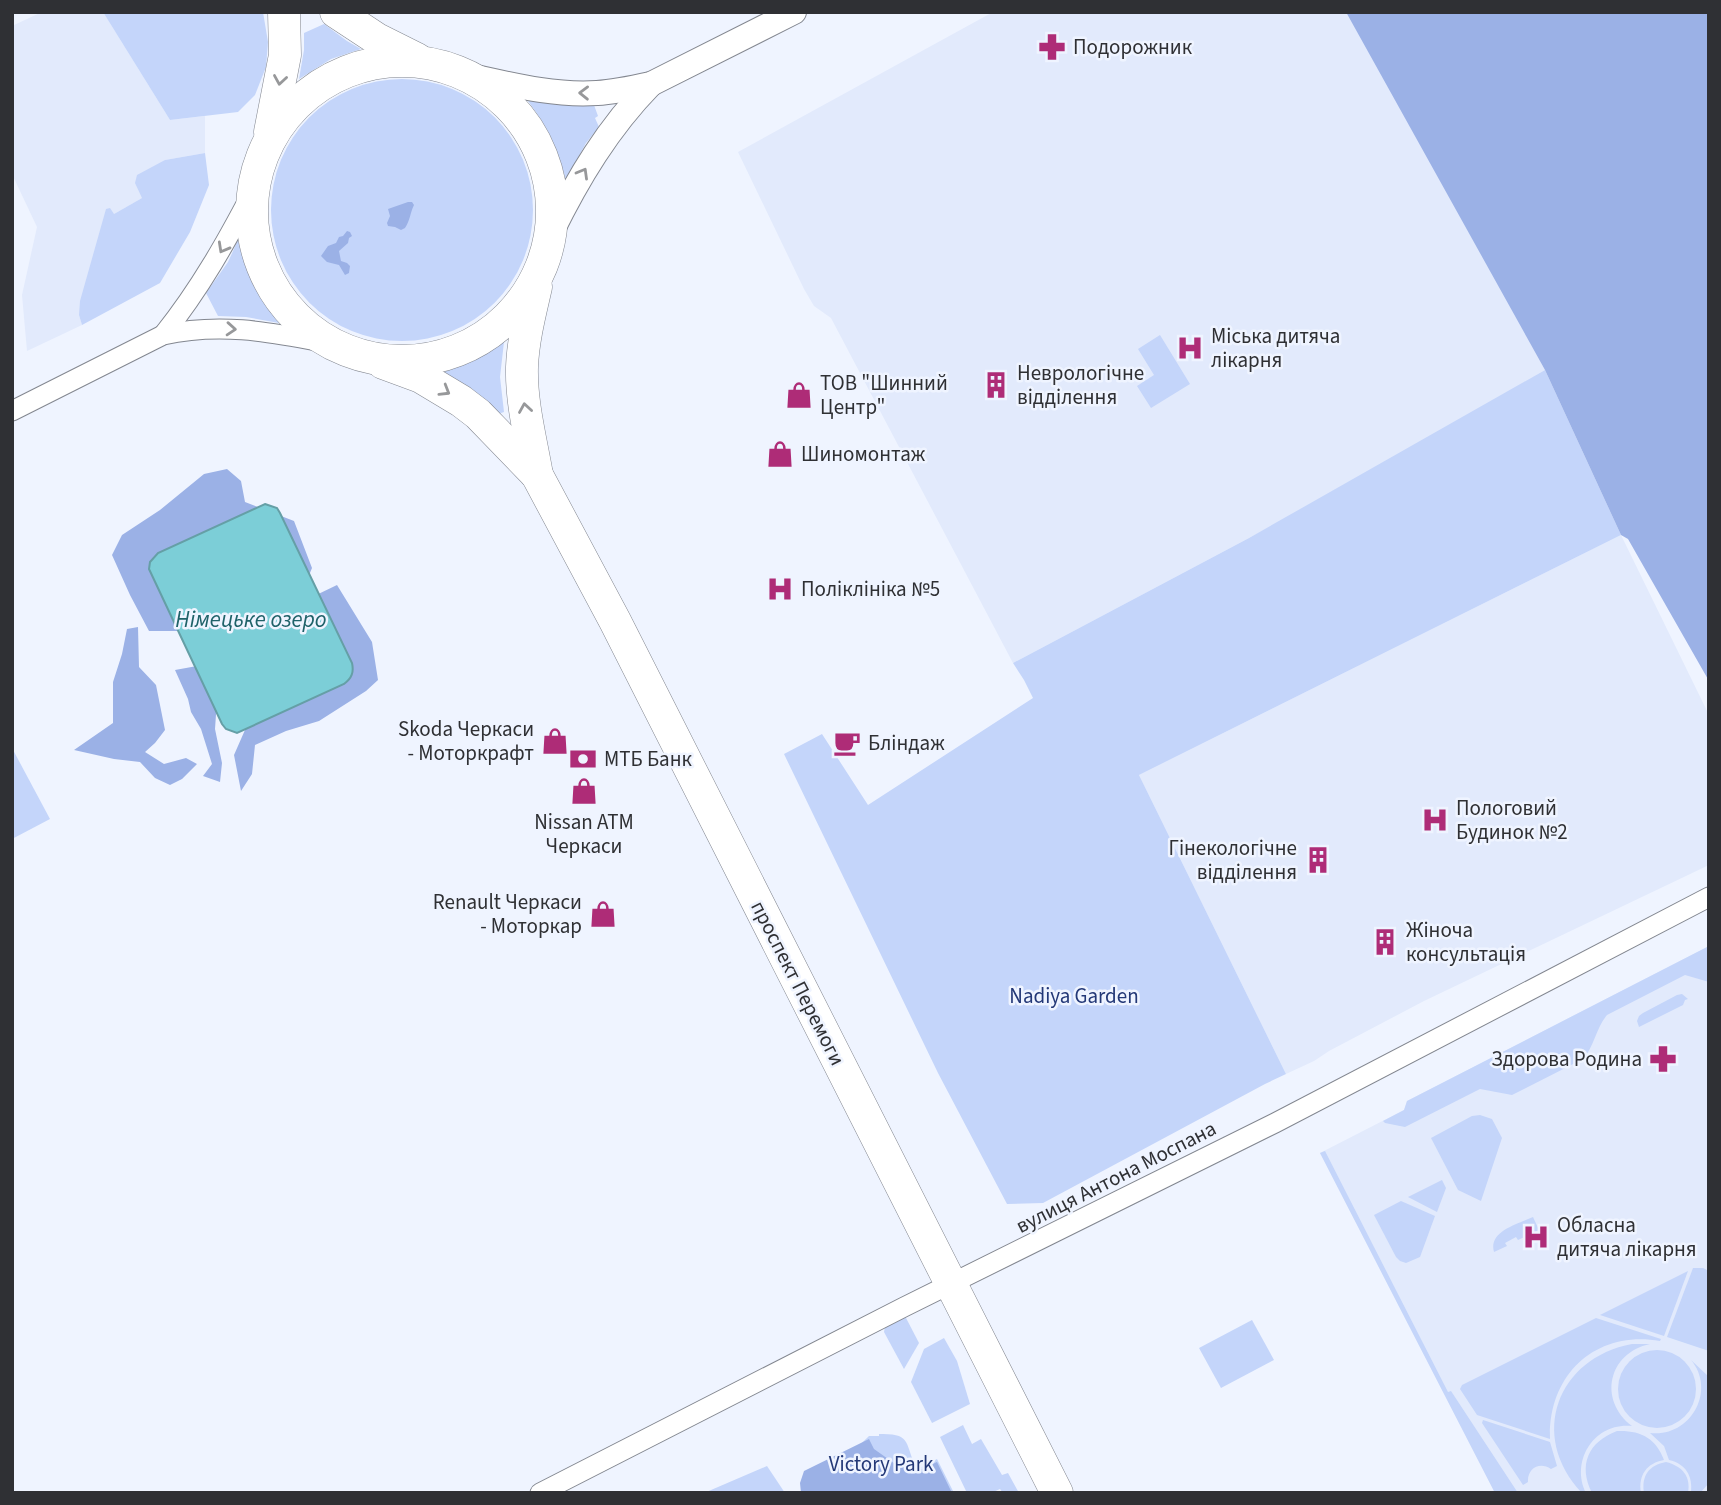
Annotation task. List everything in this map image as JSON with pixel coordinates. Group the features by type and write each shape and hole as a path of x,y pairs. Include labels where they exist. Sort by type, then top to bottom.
{"main road":[{"path":"267,147 285,55 284,12"},
{"path":"336,12 377,39 425,62"},
{"path":"267,147 290,111 305,96 332,79 361,66 404,61 446,67 484,85 516,113 539,149 547,169 552,201 551,233 546,254 528,292 500,324 464,347 426,360 383,363"},
{"name":"проспект Перемоги","path":"267,147 255,187 253,209 256,240 266,271 289,307 320,335 421,377 461,401 478,414 537,475 614,621 1057,1493"},
{"name":"проспект Перемоги","path":"537,475 525,408 522,367 525,337 538,274"}],"street":[{"path":"466,75 567,93 613,92 651,84 794,12"},
{"path":"551,233 599,146 622,114 651,84"},
{"path":"163,335 215,261 255,187"},
{"path":"12,411 163,335 187,330 248,330 339,345"},
{"name":"вулиця Антона Моспана","path":"540,1493 1275,1122 1709,897"}],"shaded area":[{"path":"42,12 103,12 170,120 205,116 205,153 165,160 142,198 114,214 79,315 82,325 27,351 22,295 37,227 12,174 12,26"},
{"name":"Міська дитяча лікарня","path":"993,12 1350,12 1545,370 1362,478 1013,663 831,318 814,306 804,289 738,152"},
{"name":"Пологовий Будинок №2","path":"1621,535 1709,715 1709,865 1424,1001 1286,1074 1139,775"},
{"name":"Обласна дитяча лікарня","path":"1709,946 1709,1493 1495,1493 1320,1153 1404,1110 1407,1101"}],"green space":[{"path":"103,12 263,12 268,42 266,67 255,95 238,112 170,120"},
{"path":"1346,12 1709,12 1709,681 1628,539 1621,535 1545,370"},
{"path":"324,24 361,49 331,59 299,79 304,33"},
{"path":"402,79 428,82 452,89 475,101 495,117 511,137 523,160 530,184 533,210 530,236 523,260 511,283 495,303 475,319 452,331 428,338 402,341 376,338 352,331 329,319 309,303 293,283 281,260 274,236 271,210 274,184 281,160 293,137 309,117 329,101 352,89 376,82"},
{"path":"525,97 594,105 599,127 586,143 566,180 550,136"},
{"path":"205,153 209,185 190,232 160,283 82,325 79,315 80,301 106,209 110,208 114,214 142,198 135,183 137,175 165,160"},
{"path":"408,202 414,205 405,228 401,230 388,226 388,209"},
{"path":"347,231 352,236 339,251 341,261 350,266 349,273 345,275 339,265 327,262 321,256 328,246 336,243"},
{"path":"238,240 254,283 279,323 246,317 218,316 206,293 228,262"},
{"path":"1160,335 1190,384 1151,408 1137,386 1154,375 1138,349"},
{"path":"504,342 500,377 504,412 498,414 444,372 473,361"},
{"name":"Nadiya Garden","path":"1545,370 1621,535 1139,775 1286,1074 1043,1203 1007,1204 938,1073 784,754 822,734 868,805 1033,698 1013,663 1249,538"},
{"path":"227,469 241,481 245,502 294,521 312,568 305,585 189,631 149,631 112,555 122,535 160,510 204,474"},
{"path":"337,585 372,642 378,680 366,691 319,721 286,731 255,745 252,774 241,791 234,755 252,714 310,598"},
{"path":"138,627 139,667 156,685 165,730 145,752 164,764 186,758 197,764 182,779 170,785 155,778 140,762 74,750 113,723 113,682 127,629"},
{"path":"208,664 217,700 215,729 222,763 220,782 203,776 212,764 201,729 191,712 175,670"},
{"path":"12,748 50,819 12,839"},
{"path":"1709,946 1709,982 1685,975 1607,1015 1583,1059 1512,1095 1480,1089 1405,1127 1383,1121 1404,1110 1407,1101"},
{"path":"1682,994 1688,999 1683,1005 1639,1027 1639,1016"},
{"path":"1480,1115 1492,1119 1502,1138 1481,1201 1458,1190 1431,1138 1472,1116"},
{"path":"1325,1151 1448,1392 1451,1391 1518,1493 1495,1493 1320,1153"},
{"path":"1442,1180 1446,1188 1437,1212 1408,1197"},
{"path":"1401,1201 1435,1216 1420,1257 1406,1263 1396,1257 1374,1215"},
{"path":"1533,1217 1539,1230 1518,1240 1516,1237 1505,1243 1507,1246 1494,1252 1495,1239 1500,1234"},
{"path":"1693,1268 1709,1271 1709,1351 1667,1337"},
{"path":"1688,1271 1664,1336 1600,1315"},
{"path":"905,1316 919,1343 904,1369 884,1332 885,1327"},
{"path":"1596,1318 1661,1339 1637,1339 1616,1343 1597,1350 1580,1362 1557,1395 1550,1439 1477,1415 1460,1389 1462,1385"},
{"path":"1252,1320 1274,1360 1221,1388 1199,1348"},
{"path":"944,1338 957,1361 970,1404 932,1423 911,1382 924,1349"},
{"path":"1632,1344 1650,1344 1625,1357 1612,1379 1612,1391 1621,1415 1632,1426 1607,1430 1589,1446 1581,1468 1586,1493 1582,1493 1566,1471 1556,1448 1554,1424 1559,1402 1569,1382 1585,1365 1606,1352"},
{"path":"1649,1350 1665,1350 1679,1356 1690,1367 1696,1381 1696,1397 1690,1411 1679,1422 1665,1428 1649,1428 1635,1422 1624,1411 1618,1397 1618,1381 1624,1367 1635,1356"},
{"path":"1691,1360 1709,1377 1709,1483 1700,1493 1691,1493 1691,1481 1687,1472 1680,1464 1669,1460 1664,1446 1650,1433 1664,1433 1677,1428 1695,1410 1701,1385"},
{"path":"1483,1420 1550,1442 1557,1466 1551,1469 1535,1467 1528,1477 1528,1482 1523,1485 1482,1423"},
{"path":"963,1425 972,1444 981,1439 1002,1475 1008,1473 1019,1493 1003,1493 1000,1489 991,1493 967,1493 940,1437"},
{"path":"1617,1431 1633,1432 1646,1437 1657,1446 1664,1460 1648,1467 1642,1475 1641,1493 1592,1493 1586,1473 1588,1456 1599,1441"},
{"name":"Victory Park","path":"879,1434 903,1438 917,1469 937,1459 954,1493 801,1493 823,1481 869,1436"},
{"name":"Victory Park","path":"869,1439 874,1449 898,1466 903,1464 911,1474 937,1462 952,1493 801,1493 800,1483 804,1471"},
{"path":"1666,1462 1677,1466 1687,1477 1688,1493 1644,1493 1644,1481 1648,1472"},
{"name":"Victory Park","path":"767,1466 785,1493 704,1493"}],"water":[{"name":"Німецьке озеро","path":"265,504 277,508 280,513 352,663 352,672 344,684 237,733 226,729 222,724 149,569 150,562 158,553"}],"place":[{"name":"Подорожник","path":"1052,47"},
{"name":"Міська дитяча лікарня","path":"1190,348"},
{"name":"Неврологічне відділення","path":"996,385"},
{"name":"ТОВ \"Шинний Центр\"","path":"799,395"},
{"name":"Шиномонтаж","path":"780,454"},
{"name":"Поліклініка №5","path":"780,589"},
{"name":"Skoda Черкаси - Моторкрафт","path":"555,741"},
{"name":"Бліндаж","path":"847,743"},
{"name":"МТБ Банк","path":"583,759"},
{"name":"Nissan АТМ Черкаси","path":"584,791"},
{"name":"Пологовий Будинок №2","path":"1435,820"},
{"name":"Гінекологічне відділення","path":"1318,860"},
{"name":"Renault Черкаси - Моторкар","path":"603,914"},
{"name":"Жіноча консультація","path":"1385,942"},
{"name":"Здорова Родина","path":"1663,1059"},
{"name":"Обласна дитяча лікарня","path":"1536,1237"}]}
